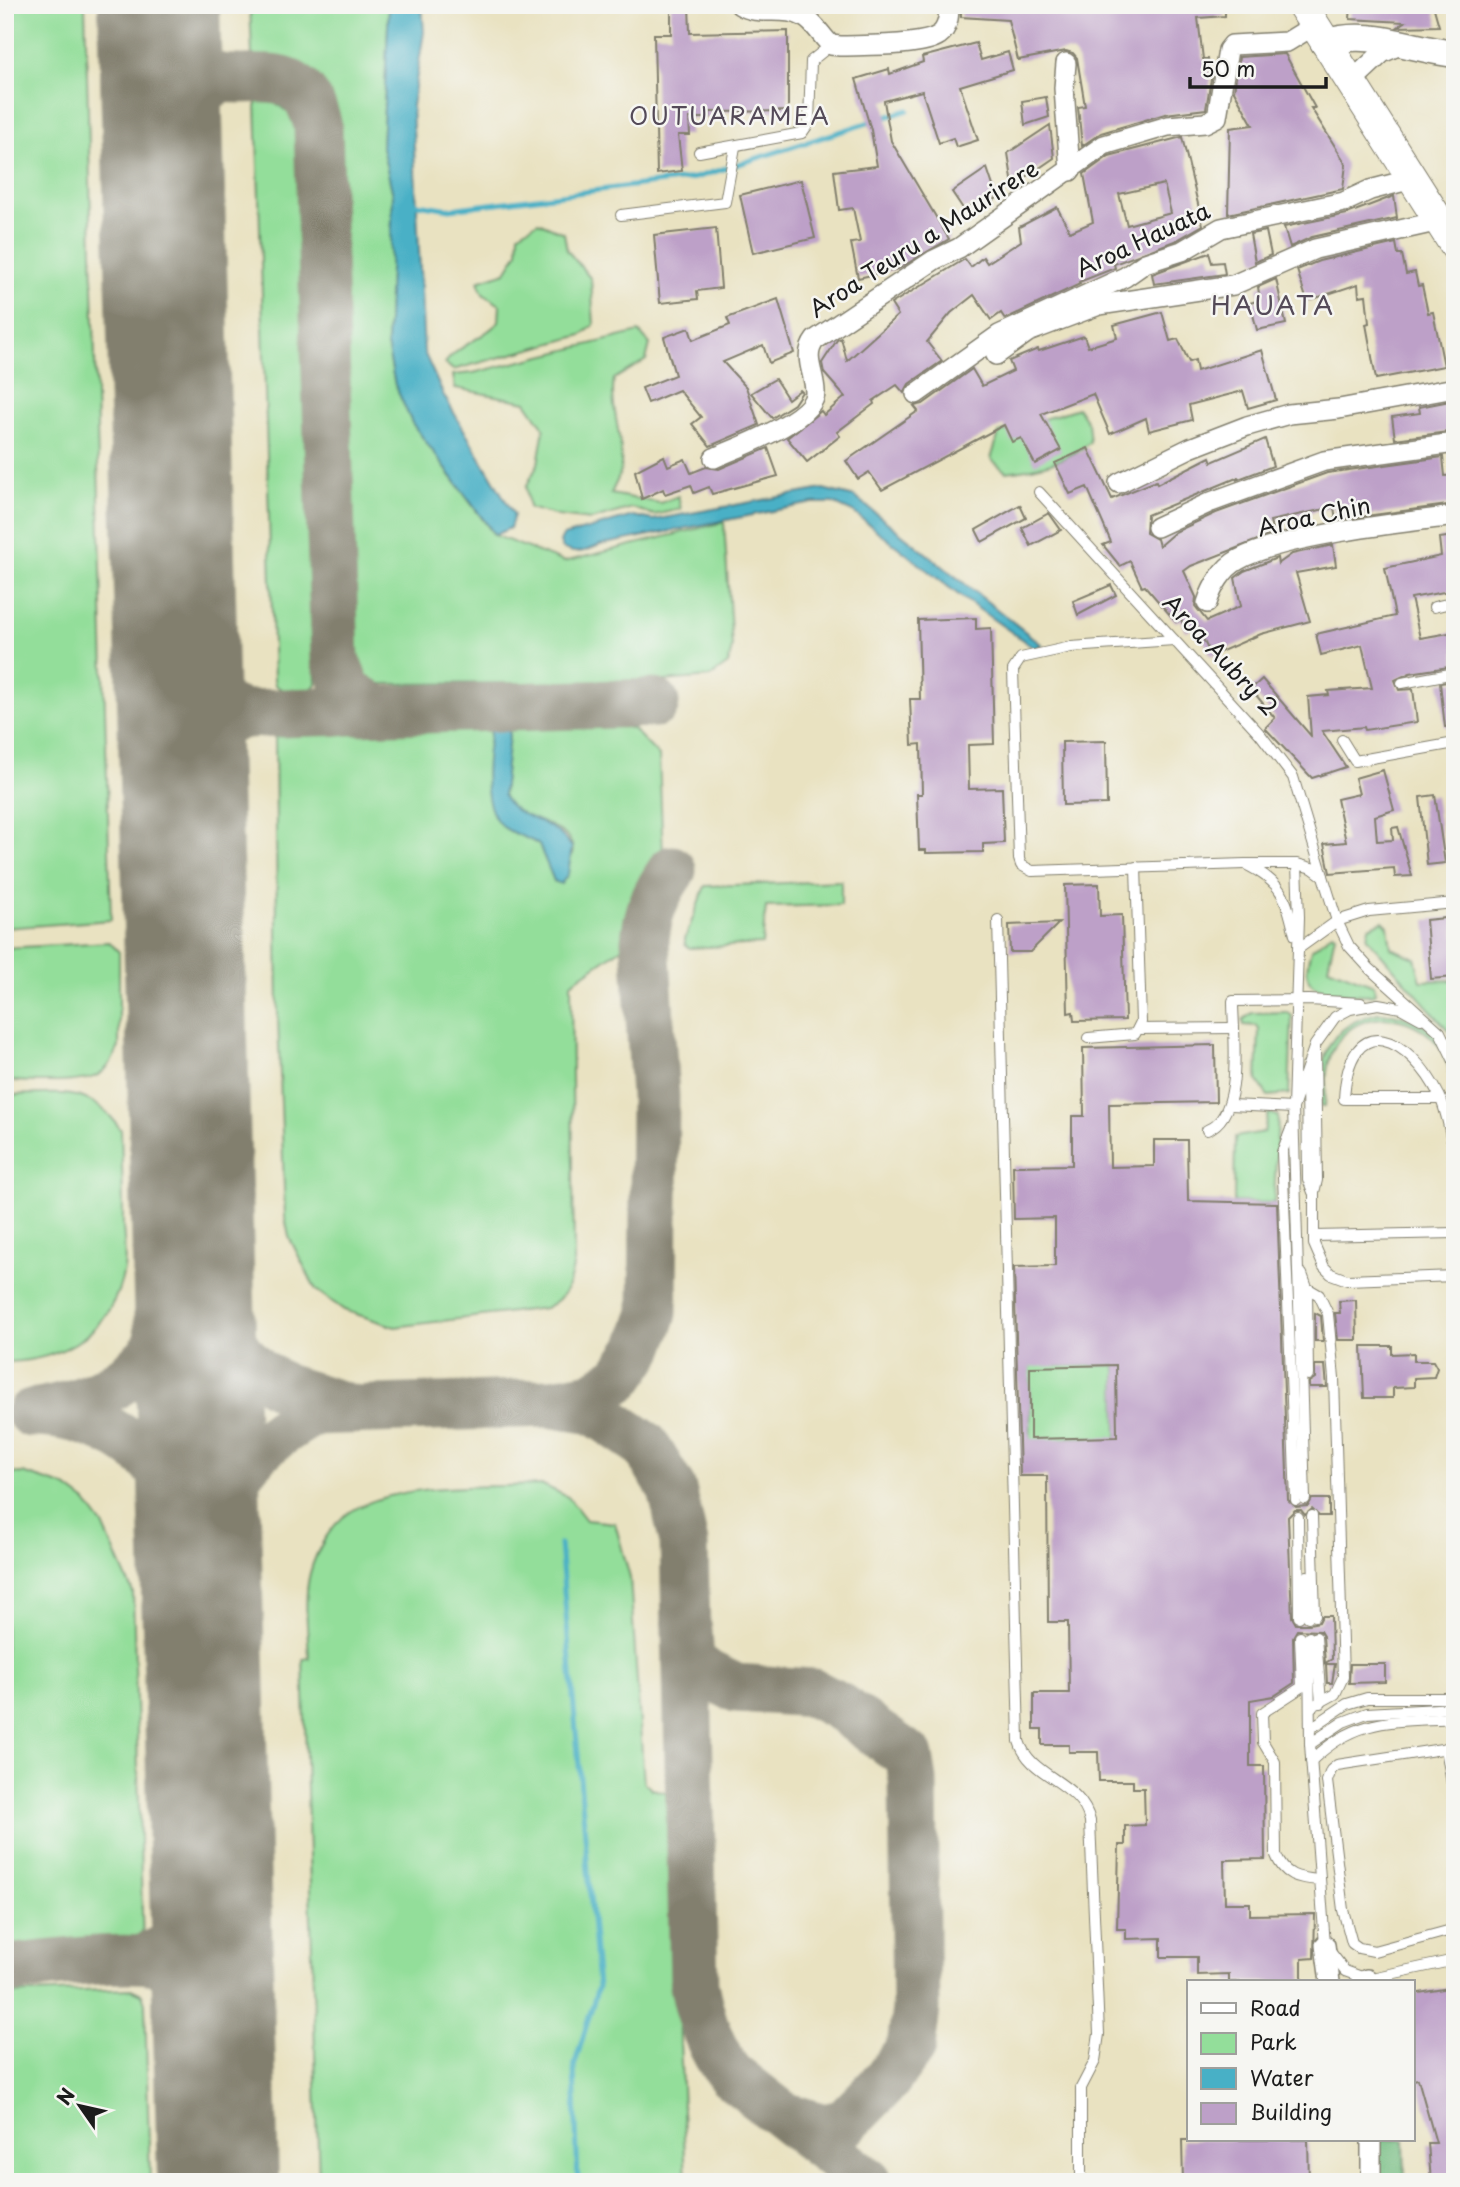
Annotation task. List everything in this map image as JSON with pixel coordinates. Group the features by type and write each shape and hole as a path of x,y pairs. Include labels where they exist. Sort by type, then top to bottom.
{"main road":[{"path":"1313,25 1350,37 1405,43 1455,54"},
{"path":"1313,25 1455,246"}],"street":[{"path":"740,5 748,10 795,13 807,18 831,45 894,45 937,37 946,27 949,5"},
{"name":"Aroa Teuru a Maurirere","path":"714,458 767,436 809,408 815,392 808,356 815,340 934,260 959,248 1104,145 1168,126 1205,123 1217,117 1228,50 1233,45 1287,41 1313,25"},
{"path":"1349,84 1382,53 1405,43"},
{"name":"Aroa Teuru a Maurirere","path":"1066,63 1064,88 1070,171"},
{"name":"Aroa Hauata","path":"916,394 999,335 1125,277 1145,263 1182,251 1222,228 1343,202 1370,190 1412,179"},
{"path":"996,355 1028,332 1099,305 1233,285 1315,249 1440,221"},
{"path":"1119,483 1189,448 1268,420 1455,388"},
{"path":"1157,527 1210,502 1324,461 1455,443"},
{"name":"Aroa Chin","path":"1208,603 1212,587 1237,560 1286,544 1455,516"},
{"path":"1325,1945 1331,1980"},
{"path":"1371,2142 1371,2180"}],"lane":[{"path":"699,152 802,133 806,129 811,61 831,45"},
{"path":"621,215 725,202 735,147"},
{"name":"Aroa Aubry 2","path":"1039,492 1260,734 1293,777 1337,921 1358,958 1440,1032"},
{"path":"1434,607 1455,602"},
{"path":"1174,640 1047,651 1021,658 1013,670 1021,865 1032,871 1297,864 1312,867 1323,876"},
{"path":"1402,683 1455,673"},
{"path":"1342,740 1355,761 1455,743"},
{"path":"1245,864 1261,872 1281,889 1298,949"},
{"path":"1297,864 1298,949 1293,1122 1304,1499"},
{"path":"1136,867 1142,1005 1138,1029"},
{"path":"1298,949 1337,921 1369,911 1455,903"},
{"path":"998,920 1019,1741 1030,1760 1076,1793 1087,1809 1090,1821 1099,2034 1095,2062 1081,2088 1081,2182"},
{"path":"1207,1130 1223,1122 1231,1105 1233,1001 1296,1000 1401,1008 1440,1032 1455,1063"},
{"path":"1293,1108 1315,1045 1335,1017 1368,1004"},
{"path":"1088,1038 1127,1037 1138,1029 1233,1028"},
{"path":"1441,1099 1344,1099 1347,1065 1357,1049 1375,1040 1391,1042 1409,1052 1441,1099 1455,1156"},
{"path":"1315,1045 1317,1180 1314,1192 1314,1236 1324,1267 1347,1280 1455,1276"},
{"path":"1307,1064 1308,1180 1314,1192"},
{"path":"1231,1105 1293,1108"},
{"path":"1293,1122 1282,1152 1304,1499"},
{"path":"1314,1236 1455,1233"},
{"path":"1298,1260 1307,1288 1304,1499"},
{"path":"1307,1288 1319,1295 1328,1314 1334,1378 1343,1677 1335,1694 1316,1705"},
{"path":"1305,1516 1308,1617"},
{"path":"1318,1880 1298,1878 1280,1866 1276,1855 1275,1762 1263,1742 1262,1713 1303,1686 1308,1637 1316,1705 1310,1744 1318,1880 1325,1945 1345,1971 1362,1980"},
{"path":"1311,1728 1347,1704 1367,1698 1455,1698"},
{"path":"1310,1744 1343,1722 1367,1713 1455,1708"},
{"path":"1311,1761 1343,1736 1368,1724 1455,1718"},
{"path":"1455,1801 1450,1747 1337,1765 1331,1770 1327,1781 1343,1910 1348,1937 1352,1943 1367,1950 1455,1929"},
{"path":"1368,1980 1455,1959"},
{"path":"1325,2180 1371,2180"}],"green space":[{"path":"5,5 85,5 111,920 5,928"},
{"path":"250,5 389,5 382,147 393,195 387,345 395,385 412,423 494,535 564,562 724,522 732,648 728,664 710,677 653,682 381,684 362,676 355,665 339,146 321,95 312,84 289,67 252,56"},
{"path":"273,101 290,114 297,125 316,684 311,690 283,690 275,685 274,679 256,102"},
{"path":"538,222 564,233 567,250 591,279 594,325 582,335 453,370 445,363 499,322 500,305 483,294 478,281 506,272 518,252 519,233"},
{"path":"639,332 650,344 646,360 614,379 621,462 620,474 611,494 660,503 678,496 681,509 654,515 632,508 591,520 558,516 529,508 526,487 538,464 544,428 526,402 455,388 453,375 473,373"},
{"path":"1078,408 1088,423 1090,442 1071,455 1028,469 1006,472 991,459 999,433"},
{"path":"606,721 633,729 659,756 663,856 641,895 623,947 571,983 574,1262 566,1290 559,1300 545,1308 395,1327 344,1310 316,1290 289,1237 285,1217 278,1019 275,735 492,724 486,774 525,837 539,845 545,854 554,881 570,861 573,848 563,833 516,812 505,800 503,795 510,724"},
{"path":"841,881 841,905 766,907 762,944 690,948 685,945 705,886"},
{"path":"1383,921 1388,926 1391,948 1415,958 1421,981 1455,980 1455,1038 1367,938 1369,927"},
{"path":"1332,933 1335,935 1328,967 1374,985 1375,994 1330,992 1311,983 1307,970 1311,950"},
{"path":"109,942 119,952 119,1047 109,1065 100,1074 80,1080 5,1081 5,948"},
{"path":"1287,1012 1292,1016 1289,1094 1268,1096 1257,1080 1259,1030 1257,1026 1244,1025 1243,1020 1252,1013"},
{"path":"1378,1013 1414,1020 1435,1034 1450,1053 1456,1075 1455,1093 1445,1057 1428,1034 1414,1025 1383,1018 1353,1027 1341,1037 1330,1058 1325,1106 1321,1106 1322,1072 1329,1046 1336,1035 1347,1026"},
{"path":"56,1094 84,1098 109,1115 121,1130 125,1259 118,1290 109,1309 83,1338 47,1356 5,1362 5,1095"},
{"path":"1268,1113 1278,1116 1274,1203 1234,1202 1235,1137 1264,1132"},
{"path":"1029,1355 1057,1366 1116,1365 1117,1441 1093,1438 1062,1439 1031,1452"},
{"path":"23,1473 66,1487 86,1502 103,1525 133,1593 143,1947 5,1956 5,1474"},
{"path":"543,1485 568,1497 586,1520 615,1523 630,1578 644,1783 652,1789 668,1793 670,1799 686,2182 319,2182 303,1659 309,1658 306,1616 308,1583 313,1565 320,1547 336,1524 350,1512 370,1502 393,1495 444,1488"},
{"path":"131,1989 142,1994 145,2003 150,2182 5,2182 5,1994"},
{"path":"1374,2142 1404,2142 1405,2182 1375,2182"}],"water":[{"path":"389,5 422,5 424,32 412,106 424,352 443,394 514,515 510,528 495,535 412,423 395,385 387,345 393,195 382,147"},
{"path":"823,489 855,497 1042,645 1034,648 960,596 853,512 833,503 813,503 600,545 581,552 562,548 560,542 563,536 633,516 653,520"},
{"path":"492,724 510,724 503,795 516,810 553,829 572,847 568,874 561,884 554,881 539,845 505,828 494,816 486,776"}],"building":[{"path":"671,5 689,5 690,33 788,31 788,111 710,112 710,118 689,118 690,135 678,135 682,171 657,174 654,34 671,34"},
{"path":"961,5 1086,5 1086,13 1126,5 1225,5 1225,16 1198,18 1203,59 1208,59 1211,79 1206,109 1165,114 1101,133 1082,146 1078,107 1085,106 1077,58 1073,53 1066,51 1018,60 1008,20 961,17"},
{"path":"1351,5 1433,5 1439,26 1398,27 1405,22 1350,19"},
{"path":"976,43 981,60 1008,52 1013,70 960,86 978,140 956,147 953,138 939,143 922,91 884,101 891,141 949,239 898,269 858,278 851,243 860,242 853,208 839,210 834,171 877,166 871,130 856,79 889,69 890,74 923,62 922,57"},
{"path":"1285,54 1315,108 1311,108 1346,164 1343,189 1228,214 1230,128 1253,125 1234,91 1239,57"},
{"path":"1046,97 1049,117 1025,125 1022,101"},
{"path":"1050,125 1054,158 1013,186 1008,153"},
{"path":"1182,137 1203,225 1177,240 1114,264 1115,268 1079,282 1080,284 1005,319 1001,313 991,320 974,295 951,313 927,342 942,361 909,384 904,393 897,385 873,401 874,404 837,432 840,436 807,462 787,438 821,411 824,415 845,397 824,373 822,363 837,340 841,338 847,361 898,315 891,304 965,259 971,267 983,257 987,263 1021,241 1019,227 1057,207 1070,232 1093,222 1084,174 1109,156","holes":["1164,184 1171,213 1127,225 1119,194"]},
{"path":"987,168 997,198 977,211 972,205 964,210 952,192"},
{"path":"801,180 815,238 753,253 740,195"},
{"path":"1394,196 1397,218 1312,237 1290,247 1284,227 1347,214"},
{"path":"716,228 721,288 697,291 698,299 660,303 654,235"},
{"path":"1266,231 1271,255 1255,262 1250,234"},
{"path":"1396,243 1398,254 1402,254 1406,274 1415,272 1418,286 1422,285 1428,313 1433,312 1444,366 1376,379 1366,324 1369,323 1366,295 1359,296 1358,284 1307,301 1297,270 1319,261"},
{"path":"1209,253 1212,263 1223,262 1225,274 1154,284 1152,274"},
{"path":"1276,279 1286,324 1257,330 1250,303 1260,300 1258,287"},
{"path":"778,299 794,353 769,363 763,345 723,362 746,387 759,425 710,446 692,424 701,417 679,390 648,403 642,388 675,375 664,337 689,328 693,340 730,325 727,318"},
{"path":"1162,312 1170,341 1178,339 1189,362 1195,360 1197,371 1262,350 1276,400 1248,408 1243,391 1189,405 1192,420 1149,431 1146,418 1110,434 1093,394 1041,414 1061,450 1035,464 1021,438 1012,442 1004,425 882,490 869,472 858,479 846,461 918,411 914,406 923,404 972,369 982,386 1013,371 1009,361 1038,349 1039,351 1084,336 1088,347 1117,338 1114,325"},
{"path":"775,379 788,399 800,390 802,392 794,404 772,418 751,393"},
{"path":"1455,400 1455,431 1395,439 1392,417 1420,413 1419,407"},
{"path":"1265,439 1273,466 1147,515 1146,533 1157,539 1159,546 1175,532 1216,513 1327,473 1443,457 1445,476 1455,475 1455,504 1336,520 1334,507 1270,521 1273,534 1191,566 1184,571 1196,597 1195,606 1207,621 1241,606 1235,578 1244,571 1277,558 1278,564 1292,554 1333,545 1336,566 1296,573 1310,621 1261,634 1211,656 1197,626 1186,631 1181,619 1176,622 1145,586 1142,587 1130,561 1120,566 1103,545 1111,542 1087,487 1070,494 1055,463 1088,448 1112,499 1156,481 1157,484 1210,457 1212,462"},
{"path":"768,448 778,476 712,494 709,487 694,493 691,485 665,494 663,489 642,499 635,471 664,456 668,466 685,459 691,473 706,467 719,469"},
{"path":"1020,505 1026,518 982,542 976,530"},
{"path":"1049,513 1061,530 1031,546 1022,528"},
{"path":"1455,536 1455,590 1411,598 1420,638 1455,632 1455,666 1410,673 1395,680 1399,690 1413,689 1417,722 1365,730 1364,727 1322,731 1346,767 1312,778 1265,728 1275,718 1251,689 1262,679 1311,736 1308,697 1329,695 1328,691 1372,688 1362,645 1321,655 1316,634 1395,616 1385,568 1441,556 1439,538"},
{"path":"1111,585 1116,595 1078,615 1073,601"},
{"path":"976,618 976,629 991,628 994,744 968,745 969,789 1002,788 1004,843 983,844 983,852 926,853 926,850 919,850 917,794 922,794 921,744 912,745 910,699 920,699 918,620"},
{"path":"1455,681 1455,727 1445,727 1440,683"},
{"path":"1106,741 1107,804 1063,805 1062,742"},
{"path":"1383,770 1394,810 1375,816 1377,841 1393,840 1392,828 1398,827 1412,876 1395,877 1394,868 1330,873 1324,844 1346,842 1337,799 1359,794 1355,778"},
{"path":"1435,795 1445,863 1427,865 1420,797"},
{"path":"1099,884 1100,916 1122,915 1125,1020 1074,1021 1073,1012 1068,1013 1065,885"},
{"path":"1455,917 1455,977 1431,979 1426,920"},
{"path":"1059,923 1030,952 1010,952 1009,925"},
{"path":"1215,1045 1216,1102 1109,1104 1110,1167 1154,1166 1154,1140 1187,1140 1188,1201 1277,1203 1288,1500 1296,1507 1308,1506 1312,1499 1329,1499 1329,1516 1319,1516 1312,1509 1305,1515 1301,1510 1295,1510 1288,1517 1292,1617 1296,1624 1309,1624 1319,1622 1322,1616 1331,1616 1332,1659 1325,1663 1323,1636 1320,1631 1297,1630 1293,1637 1294,1683 1274,1696 1250,1700 1250,1766 1264,1766 1265,1859 1224,1860 1225,1903 1250,1903 1250,1915 1315,1914 1314,1958 1302,1959 1302,1980 1229,1980 1229,1974 1197,1975 1197,1957 1161,1957 1161,1938 1126,1939 1126,1929 1117,1929 1119,1845 1125,1845 1125,1826 1145,1825 1144,1788 1133,1788 1133,1781 1099,1781 1098,1752 1069,1752 1069,1745 1042,1745 1042,1729 1034,1729 1034,1693 1069,1693 1068,1622 1048,1622 1047,1476 1020,1476 1014,1267 1055,1266 1055,1218 1014,1219 1013,1166 1072,1165 1072,1116 1084,1116 1083,1048","holes":["1116,1365 1117,1437 1030,1439 1030,1367"]},
{"path":"1356,1300 1357,1340 1338,1340 1335,1313 1340,1313 1339,1301"},
{"path":"1315,1313 1321,1316 1323,1341 1315,1341"},
{"path":"1362,1346 1392,1346 1392,1354 1414,1353 1414,1361 1433,1361 1437,1368 1434,1377 1414,1378 1414,1387 1393,1388 1393,1398 1364,1398"},
{"path":"1315,1365 1325,1365 1327,1387 1309,1387 1309,1382 1315,1378"},
{"path":"1326,1664 1335,1664 1332,1683 1327,1683"},
{"path":"1350,1664 1385,1664 1385,1682 1349,1683"},
{"path":"1455,1987 1455,2117 1449,2119 1455,2182 1431,2182 1428,2143 1436,2143 1418,2079 1414,2080 1414,1994"},
{"path":"1182,2140 1308,2142 1309,2182 1183,2182"}],"waterway":[{"path":"417,204 450,209 695,178 908,110"},
{"path":"560,1544 598,1987 574,2067 578,2182"}],"taxiway":[{"path":"159,17 180,53 191,66 215,77 284,81 298,88 309,103 318,126 335,660 348,691 378,710"},
{"path":"163,162 177,124 189,103 222,79"},
{"path":"176,641 187,667 200,687 218,702 243,714 655,703"},
{"path":"181,774 204,736 243,714"},
{"path":"553,1403 593,1396 621,1377 640,1349 653,1313 655,1096 645,941 653,904 672,870"},
{"path":"31,1413 94,1396 131,1374 147,1359 160,1342 174,1312 192,1238"},
{"path":"193,1243 208,1304 240,1354 260,1373 285,1388 349,1408"},
{"path":"200,1540 223,1497 245,1465 273,1438 315,1411 548,1403 593,1410 645,1445 672,1489 684,1543 694,1985 703,2021 711,2044 731,2075 868,2182"},
{"path":"38,1413 88,1422 120,1436 134,1446 165,1477 200,1540"},
{"path":"688,1630 690,1661 707,1674 736,1688 813,1693 838,1706 909,1756 913,1780 916,2009 911,2047 886,2081 845,2123 824,2128 784,2116"},
{"path":"143,1959 180,1940 210,1902"},
{"path":"5,1969 114,1959 155,1961 182,1973 213,2006"}],"runway":[{"path":"159,5 218,2182"}],"district":[{"name":"OUTUARAMEA","path":"730,117"},
{"name":"HAUATA","path":"1273,306"}]}
